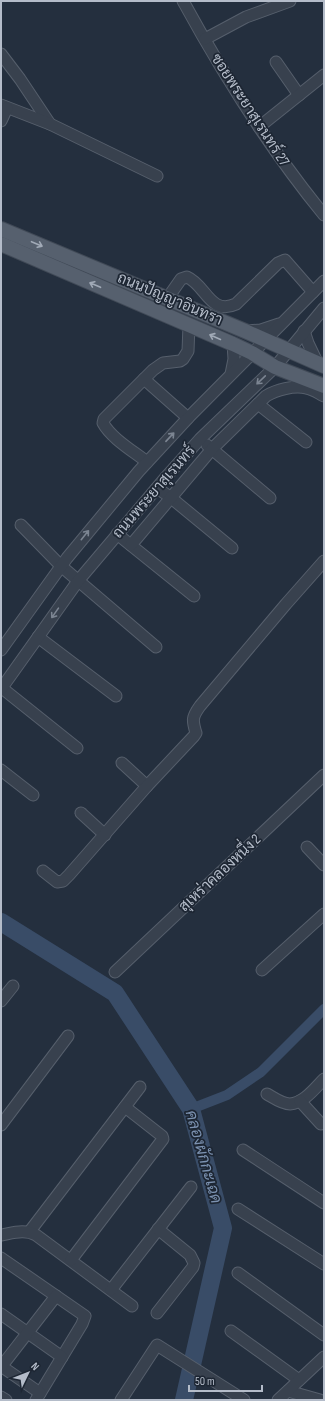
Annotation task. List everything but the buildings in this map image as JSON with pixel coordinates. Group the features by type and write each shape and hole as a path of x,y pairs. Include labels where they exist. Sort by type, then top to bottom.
{"main road":[{"name":"ถนนปัญญาอินทรา","path":"1,229 245,331 321,365"},
{"name":"ถนนปัญญาอินทรา","path":"1,244 252,353 274,367 324,386"}],"street":[{"name":"ซอยพระยาสุเรนทร์ 27","path":"183,1 259,127 289,171 324,215"},
{"path":"205,39 246,17 290,1"},
{"path":"1,54 20,79 50,124"},
{"path":"276,62 298,95"},
{"path":"259,127 324,75"},
{"path":"1,121 4,106 50,124 157,176"},
{"path":"167,299 182,279 188,277 213,303 222,306 232,306 236,304 278,263 285,260 313,292"},
{"name":"ถนนพระยาสุเรนทร์","path":"1,650 61,566 98,519 147,462 231,374 324,281"},
{"name":"ถนนพระยาสุเรนทร์","path":"1,689 78,581 117,534 200,439 274,367 324,308"},
{"path":"245,331 261,330 284,322"},
{"path":"147,462 112,435 105,428 103,423 105,417 153,370 163,363 180,361 183,359 188,351 189,325"},
{"path":"304,331 308,343 321,365"},
{"path":"231,374 234,359 232,344"},
{"path":"144,379 188,418"},
{"path":"131,545 212,449 266,396 274,392 296,387 304,387 324,396"},
{"path":"258,404 306,442"},
{"path":"200,439 270,498"},
{"path":"157,488 232,548"},
{"path":"21,525 61,566 156,647"},
{"path":"117,534 194,596"},
{"path":"43,871 53,880 57,882 62,881 194,736 196,733 192,722 200,706 324,561"},
{"path":"38,636 116,696"},
{"path":"1,689 77,748"},
{"path":"122,762 147,786"},
{"path":"1,770 33,794"},
{"name":"สุเหร่าคลองหนึ่ง 2","path":"115,972 324,775"},
{"path":"81,813 104,835"},
{"path":"307,847 324,865"},
{"path":"262,970 324,914"},
{"path":"1,1001 12,986"},
{"path":"1,1125 68,1036"},
{"path":"267,1094 281,1102 290,1104 300,1101 324,1080"},
{"path":"30,1231 140,1087"},
{"path":"300,1101 322,1124"},
{"path":"71,1260 163,1139 162,1136 125,1107"},
{"path":"244,1150 324,1203"},
{"path":"111,1290 191,1187"},
{"path":"238,1209 324,1264"},
{"path":"157,1313 193,1267 194,1262 190,1255 158,1229"},
{"path":"1,1235 30,1231 132,1306"},
{"path":"1,1258 85,1316 82,1324 38,1396 1,1367 56,1296"},
{"path":"238,1273 324,1334"},
{"path":"1,1314 62,1357"},
{"path":"231,1331 299,1380"},
{"path":"121,1400 158,1345 244,1400"},
{"path":"278,1400 324,1357"},
{"path":"288,1391 320,1400"},
{"path":"1,1397 6,1400"}],"waterway":[{"name":"คลองผักกะเฉด","path":"1,922 115,993 191,1109 223,1228 184,1400"},
{"path":"191,1109 227,1095 261,1072 324,1009"}]}
